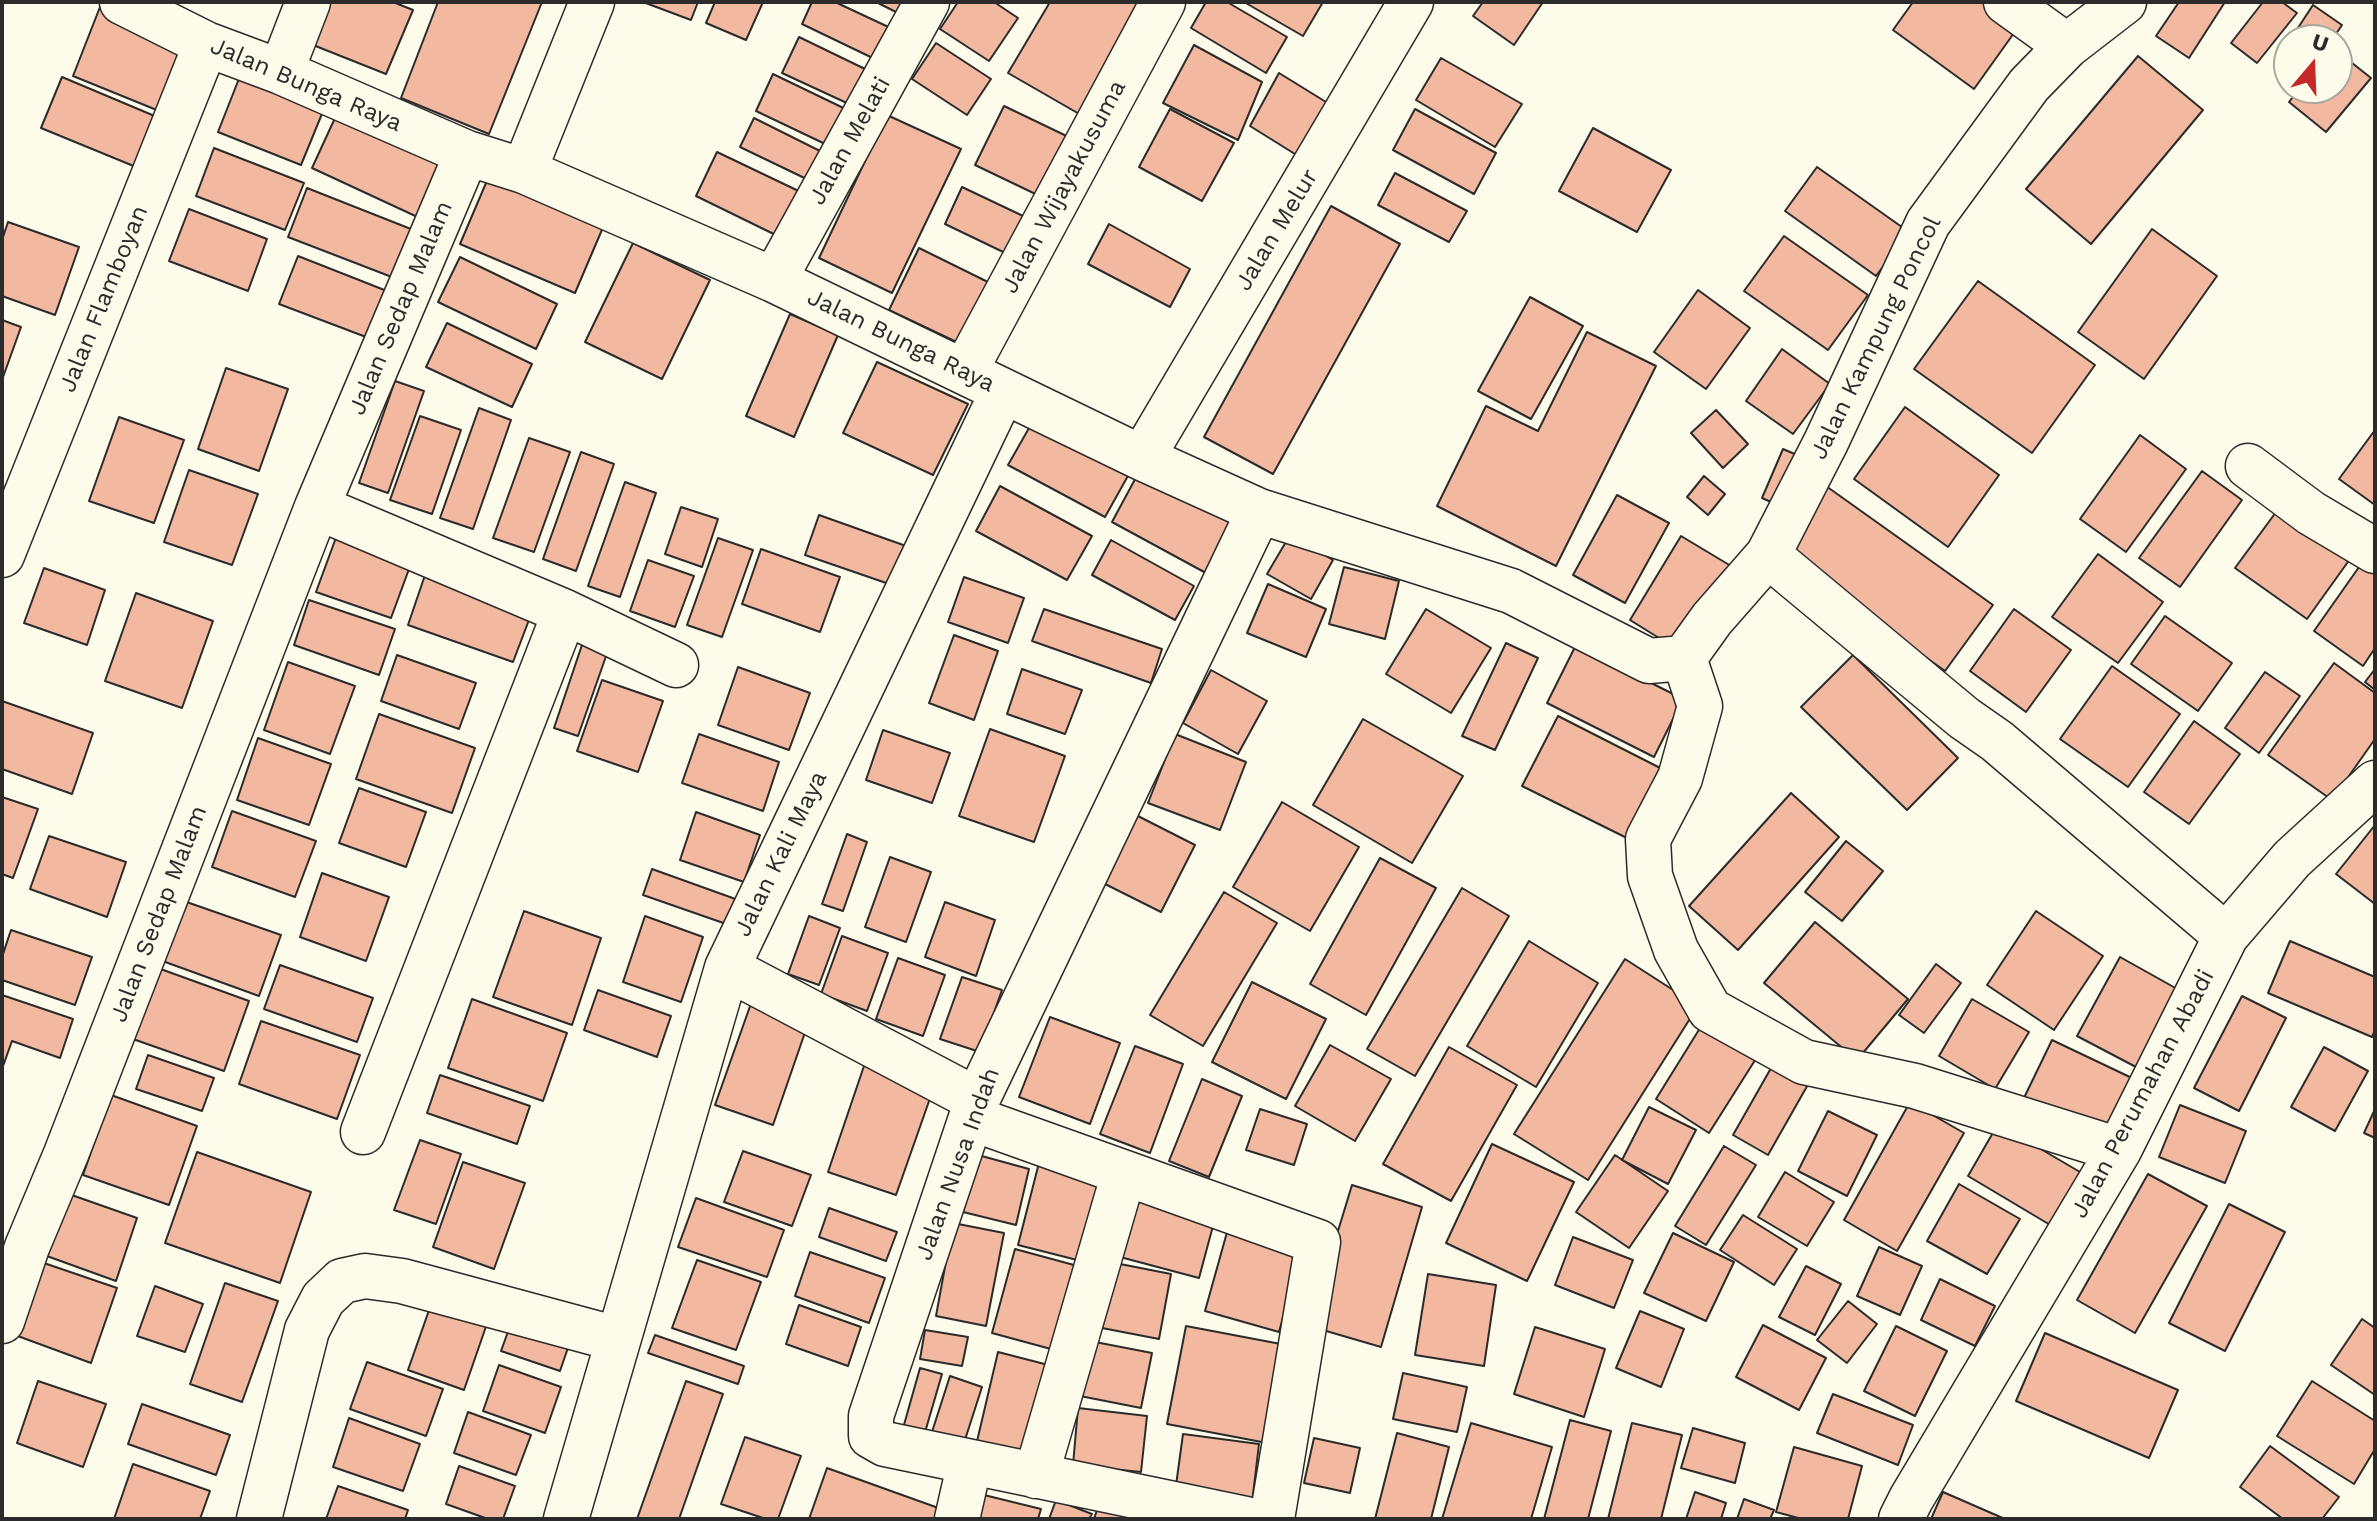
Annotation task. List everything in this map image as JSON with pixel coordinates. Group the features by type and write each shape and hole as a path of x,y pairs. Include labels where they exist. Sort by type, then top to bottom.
{"street":[{"name":"Jalan Bunga Raya","path":"122,2 206,44 281,72 467,153 524,171 774,280 1142,458 1259,511 1511,591 1649,661 1684,658"},
{"path":"281,72 308,2"},
{"path":"524,171 592,2"},
{"name":"Jalan Melati","path":"774,280 927,2"},
{"name":"Jalan Wijayakusuma","path":"965,371 1163,2"},
{"name":"Jalan Melur","path":"1142,458 1411,2"},
{"path":"2006,2 2067,46"},
{"name":"Jalan Kampung Poncol","path":"1684,658 1712,619 1768,555 1826,442 1928,223 2029,85 2067,46 2124,2"},
{"name":"Jalan Flamboyan","path":"2,555 206,44"},
{"name":"Jalan Sedap Malam","path":"2,1321 14,1243 66,1154 317,507 467,153"},
{"name":"Jalan Kali Maya","path":"566,1519 727,968 1003,391"},
{"path":"2248,466 2311,513 2375,551"},
{"path":"317,507 565,612 676,665"},
{"name":"Jalan Nusa Indah","path":"1246,1519 885,1444 871,1436 871,1416 974,1109 1259,511"},
{"path":"1768,555 1964,718 1997,741 2226,936"},
{"path":"363,1132 565,612"},
{"path":"1684,658 1700,706 1680,778 1648,839 1650,876 1676,950 1710,1010 1804,1062 1915,1086 2119,1150"},
{"name":"Jalan Perumahan Abadi","path":"1901,1519 2119,1150 2226,936 2292,859 2375,783"},
{"path":"727,968 974,1109 1124,1173 1318,1242 1272,1519"},
{"path":"1036,1476 1124,1173"},
{"path":"259,1519 307,1330 323,1299 342,1281 365,1276 402,1281 617,1339"},
{"path":"957,1519 970,1462"}],"building":[{"path":"319,2 393,2 413,10 386,74 303,41"},
{"path":"438,2 542,2 489,134 401,98"},
{"path":"643,2 698,2 691,20"},
{"path":"715,2 763,2 746,40 706,23"},
{"path":"812,2 835,2 897,31 881,62 802,24"},
{"path":"876,2 919,2 910,19"},
{"path":"958,2 994,2 1018,18 989,61 940,29"},
{"path":"1050,2 1133,2 1151,12 1088,119 1008,73"},
{"path":"1206,2 1227,2 1287,37 1266,73 1191,28"},
{"path":"1244,2 1323,2 1303,36"},
{"path":"1483,2 1543,2 1514,45 1473,16"},
{"path":"1913,2 1986,2 2019,26 1974,89 1893,30"},
{"path":"2179,2 2225,2 2189,58 2156,36"},
{"path":"2263,2 2282,2 2297,13 2288,24 2273,24 2273,43 2257,63 2231,43"},
{"path":"2313,5 2341,24 2301,24"},
{"path":"100,7 197,47 169,115 73,76"},
{"path":"799,37 865,69 849,104 782,73"},
{"path":"936,43 991,79 967,115 912,79"},
{"path":"1194,45 1262,82 1238,140 1163,103"},
{"path":"2138,56 2203,110 2091,244 2026,189"},
{"path":"1441,58 1522,104 1495,147 1416,100"},
{"path":"2353,64 2371,78 2353,100"},
{"path":"242,71 326,104 301,165 218,132"},
{"path":"1279,73 1339,110 1311,164 1250,126"},
{"path":"773,74 860,116 842,152 756,111"},
{"path":"62,77 157,117 136,167 41,128"},
{"path":"2291,104 2349,104 2326,132"},
{"path":"341,105 452,155 424,220 312,168"},
{"path":"1004,106 1077,141 1048,200 975,165"},
{"path":"1170,109 1234,143 1202,201 1139,167"},
{"path":"1415,109 1496,153 1474,194 1393,150"},
{"path":"887,115 961,149 892,293 819,258"},
{"path":"754,118 832,157 819,185 740,147"},
{"path":"1593,128 1671,170 1637,232 1559,191"},
{"path":"214,148 304,183 285,230 196,196"},
{"path":"717,152 809,196 788,241 696,196"},
{"path":"1817,167 1909,232 1876,276 1785,211"},
{"path":"1395,173 1467,211 1449,242 1378,205"},
{"path":"489,176 604,225 575,293 460,244"},
{"path":"962,187 1042,225 1024,262 945,224"},
{"path":"307,188 416,231 397,279 288,237"},
{"path":"1331,206 1400,244 1273,474 1204,437"},
{"path":"189,209 267,239 248,291 169,261"},
{"path":"8,222 79,247 55,315 2,296 2,240"},
{"path":"1109,224 1190,269 1170,307 1088,264"},
{"path":"2152,229 2217,276 2144,379 2078,332"},
{"path":"1784,236 1868,295 1828,350 1744,291"},
{"path":"633,243 710,280 662,379 585,342"},
{"path":"919,248 994,285 965,346 889,310"},
{"path":"298,256 392,293 374,340 279,304"},
{"path":"460,257 557,304 536,349 438,302"},
{"path":"1978,281 2095,365 2032,453 1914,369"},
{"path":"1698,290 1750,328 1706,389 1654,352"},
{"path":"1530,297 1583,326 1531,419 1478,391"},
{"path":"790,314 838,335 794,437 746,416"},
{"path":"2,320 21,327 2,380"},
{"path":"447,323 532,364 512,407 426,367"},
{"path":"1587,332 1656,366 1556,566 1437,506 1486,406 1538,431"},
{"path":"1782,349 1830,384 1793,434 1746,401"},
{"path":"877,362 968,404 933,475 843,433"},
{"path":"226,368 288,389 259,471 198,449"},
{"path":"395,381 424,391 388,493 359,483"},
{"path":"1905,407 1999,475 1948,547 1854,479"},
{"path":"479,408 511,420 473,529 440,518"},
{"path":"1716,410 1748,444 1723,468 1691,433"},
{"path":"420,416 461,430 432,514 390,500"},
{"path":"119,417 184,440 154,523 89,501"},
{"path":"1033,421 1129,474 1105,517 1008,465"},
{"path":"2375,430 2375,505 2339,479"},
{"path":"2140,435 2186,469 2126,552 2080,519"},
{"path":"529,438 570,452 534,552 493,538"},
{"path":"1783,449 1811,461 1789,510 1762,498"},
{"path":"581,452 614,464 576,571 543,559"},
{"path":"189,470 258,494 232,565 164,542"},
{"path":"1140,470 1245,528 1217,579 1112,522"},
{"path":"2202,471 2242,500 2180,587 2139,558"},
{"path":"1704,476 1725,494 1708,515 1687,497"},
{"path":"625,482 656,493 620,597 588,586"},
{"path":"1000,486 1092,536 1067,580 976,531"},
{"path":"1826,486 1993,605 1945,671 1778,552"},
{"path":"1617,495 1669,523 1625,603 1573,575"},
{"path":"681,507 718,519 702,567 665,554"},
{"path":"2279,508 2350,559 2307,619 2235,568"},
{"path":"819,515 906,546 892,585 805,555"},
{"path":"341,524 416,550 391,618 316,592"},
{"path":"1290,535 1333,560 1311,599 1267,574"},
{"path":"1681,536 1731,566 1680,651 1630,620"},
{"path":"718,538 753,550 722,637 687,625"},
{"path":"1111,540 1194,586 1175,620 1092,575"},
{"path":"761,549 840,577 820,632 742,604"},
{"path":"2371,550 2375,553 2375,648 2363,666 2314,631"},
{"path":"2098,554 2163,602 2118,663 2052,617"},
{"path":"648,560 694,576 675,627 630,611"},
{"path":"1344,567 1399,581 1385,639 1329,624"},
{"path":"44,568 105,590 87,645 24,623"},
{"path":"425,575 532,612 513,662 408,625"},
{"path":"964,577 1024,598 1008,643 948,622"},
{"path":"1268,584 1326,609 1306,657 1247,633"},
{"path":"136,593 213,621 182,708 105,681"},
{"path":"309,600 395,629 379,675 294,645"},
{"path":"1044,609 1162,649 1151,683 1032,641"},
{"path":"1426,609 1491,648 1451,713 1386,674"},
{"path":"2014,609 2071,650 2026,712 1970,671"},
{"path":"2165,616 2232,663 2198,711 2131,664"},
{"path":"586,633 611,642 578,736 554,728"},
{"path":"954,635 998,651 974,720 929,703"},
{"path":"1506,643 1538,658 1495,750 1462,736"},
{"path":"1576,645 1683,699 1654,757 1547,703"},
{"path":"397,655 476,683 459,729 381,701"},
{"path":"1853,655 1958,758 1907,810 1801,707"},
{"path":"288,662 355,686 330,754 264,730"},
{"path":"2334,663 2375,693 2375,739 2332,800 2268,755"},
{"path":"2112,666 2180,714 2128,787 2060,739"},
{"path":"738,667 810,693 789,750 718,725"},
{"path":"1022,669 1082,690 1065,734 1007,714"},
{"path":"2375,669 2375,690 2365,682"},
{"path":"1211,670 1267,701 1238,754 1183,723"},
{"path":"2265,672 2300,696 2259,753 2225,728"},
{"path":"602,680 663,701 638,772 577,751"},
{"path":"2,701 93,733 72,794 2,769"},
{"path":"379,714 475,748 452,813 356,779"},
{"path":"1558,716 1672,774 1637,843 1522,786"},
{"path":"1363,719 1463,776 1412,863 1313,805"},
{"path":"2194,721 2240,754 2189,824 2144,792"},
{"path":"990,729 1065,756 1034,842 959,816"},
{"path":"883,730 950,753 932,803 866,780"},
{"path":"699,734 779,762 763,811 682,783"},
{"path":"1175,734 1246,762 1220,830 1148,803"},
{"path":"258,738 331,764 309,825 237,800"},
{"path":"359,788 426,812 406,867 339,843"},
{"path":"1791,793 1839,837 1738,950 1689,906"},
{"path":"2,797 38,809 13,878 2,874"},
{"path":"1282,802 1359,847 1310,931 1233,887"},
{"path":"232,811 316,841 295,897 212,867"},
{"path":"696,812 760,835 744,882 680,860"},
{"path":"1132,813 1195,845 1161,912 1097,880"},
{"path":"2375,825 2375,904 2336,874"},
{"path":"847,834 867,842 843,911 822,904"},
{"path":"49,836 126,862 107,917 30,889"},
{"path":"1846,841 1883,871 1842,921 1805,892"},
{"path":"890,857 931,872 906,942 865,927"},
{"path":"1380,858 1436,888 1366,1015 1310,984"},
{"path":"652,869 741,901 732,926 643,895"},
{"path":"322,873 389,897 366,961 300,937"},
{"path":"1462,888 1509,916 1415,1076 1367,1049"},
{"path":"1224,892 1277,923 1203,1046 1150,1015"},
{"path":"178,899 281,935 259,996 157,959"},
{"path":"945,902 995,920 976,976 925,957"},
{"path":"524,911 601,938 572,1025 493,997"},
{"path":"2036,911 2103,956 2054,1030 1987,985"},
{"path":"645,916 703,937 681,1002 623,982"},
{"path":"809,916 840,928 819,985 788,974"},
{"path":"1815,922 1908,999 1857,1060 1764,983"},
{"path":"11,930 92,957 75,1005 2,980 2,957"},
{"path":"842,936 888,953 867,1011 821,994"},
{"path":"1529,941 1598,983 1536,1087 1467,1046"},
{"path":"2290,941 2375,977 2375,1030 2372,1037 2268,993"},
{"path":"2120,957 2179,990 2136,1067 2077,1036"},
{"path":"898,958 945,975 923,1036 876,1019"},
{"path":"1625,959 1698,1006 1588,1180 1514,1134"},
{"path":"1936,964 1961,983 1924,1033 1899,1015"},
{"path":"280,965 373,998 357,1042 264,1009"},
{"path":"155,967 249,1001 224,1071 130,1038"},
{"path":"962,977 1002,990 980,1052 940,1039"},
{"path":"1252,982 1326,1019 1286,1099 1212,1062"},
{"path":"598,990 671,1016 657,1057 584,1030"},
{"path":"2,995 73,1019 60,1058 12,1041 2,1069"},
{"path":"754,995 811,1015 773,1125 715,1105"},
{"path":"2242,996 2286,1018 2239,1111 2194,1088"},
{"path":"472,999 567,1033 543,1101 448,1068"},
{"path":"1972,999 2029,1032 1995,1089 1939,1056"},
{"path":"1710,1012 1764,1046 1709,1133 1656,1099"},
{"path":"1050,1017 1120,1043 1090,1124 1019,1097"},
{"path":"261,1021 360,1055 337,1119 239,1084"},
{"path":"2052,1040 2134,1079 2104,1140 2022,1102"},
{"path":"1330,1045 1391,1079 1355,1141 1295,1106"},
{"path":"1135,1046 1183,1064 1150,1153 1100,1134"},
{"path":"1449,1047 1517,1085 1451,1201 1383,1164"},
{"path":"2324,1047 2368,1071 2335,1131 2291,1107"},
{"path":"1779,1054 1814,1074 1768,1155 1733,1135"},
{"path":"148,1055 214,1078 202,1111 136,1089"},
{"path":"865,1063 934,1087 896,1195 828,1172"},
{"path":"440,1075 530,1106 517,1144 427,1113"},
{"path":"1202,1079 1242,1096 1209,1177 1169,1161"},
{"path":"111,1095 197,1126 169,1205 83,1175"},
{"path":"1910,1102 1964,1133 1897,1251 1844,1220"},
{"path":"2180,1105 2246,1131 2225,1183 2159,1157"},
{"path":"1649,1107 1696,1130 1668,1184 1622,1160"},
{"path":"1260,1109 1307,1124 1294,1165 1246,1150"},
{"path":"2375,1109 2375,1138 2364,1133"},
{"path":"1828,1111 1877,1135 1847,1196 1798,1171"},
{"path":"1998,1124 2092,1179 2062,1232 1968,1176"},
{"path":"420,1140 461,1154 436,1224 394,1210"},
{"path":"1492,1144 1574,1182 1527,1281 1446,1243"},
{"path":"1724,1146 1756,1165 1706,1245 1675,1226"},
{"path":"743,1151 811,1175 792,1226 724,1202"},
{"path":"197,1152 311,1192 280,1283 165,1243"},
{"path":"978,1155 1029,1169 1016,1225 963,1212"},
{"path":"1041,1155 1111,1173 1089,1263 1018,1245"},
{"path":"1615,1155 1668,1191 1629,1248 1576,1212"},
{"path":"463,1162 525,1183 494,1269 433,1247"},
{"path":"1785,1172 1834,1202 1807,1246 1758,1217"},
{"path":"2148,1174 2207,1206 2135,1333 2077,1300"},
{"path":"1959,1184 2020,1219 1987,1274 1927,1241"},
{"path":"1352,1185 1422,1207 1381,1347 1309,1326"},
{"path":"1137,1190 1217,1211 1199,1278 1120,1257"},
{"path":"66,1193 137,1218 116,1281 44,1255"},
{"path":"696,1198 784,1230 767,1277 678,1247"},
{"path":"2229,1204 2285,1232 2225,1351 2169,1323"},
{"path":"829,1208 897,1232 886,1261 819,1237"},
{"path":"1743,1215 1797,1249 1774,1285 1720,1250"},
{"path":"1231,1218 1305,1238 1279,1332 1205,1311"},
{"path":"953,1223 1004,1233 986,1326 936,1316"},
{"path":"1673,1233 1734,1262 1706,1321 1644,1293"},
{"path":"1573,1237 1633,1260 1614,1308 1555,1285"},
{"path":"1879,1247 1922,1266 1900,1315 1857,1296"},
{"path":"1015,1249 1085,1268 1062,1352 992,1333"},
{"path":"810,1252 885,1278 869,1323 795,1296"},
{"path":"697,1260 761,1282 736,1350 672,1328"},
{"path":"41,1262 117,1288 91,1363 15,1335"},
{"path":"1115,1263 1171,1274 1159,1339 1102,1328"},
{"path":"1806,1266 1841,1284 1815,1335 1779,1317"},
{"path":"1428,1274 1496,1285 1484,1366 1415,1355"},
{"path":"1940,1279 1995,1306 1975,1346 1921,1320"},
{"path":"225,1283 278,1301 242,1402 190,1384"},
{"path":"155,1286 203,1304 185,1352 137,1336"},
{"path":"434,1296 490,1315 464,1390 408,1370"},
{"path":"1848,1301 1877,1324 1847,1363 1817,1340"},
{"path":"799,1305 861,1327 848,1366 786,1344"},
{"path":"1640,1311 1684,1329 1661,1387 1616,1368"},
{"path":"514,1315 572,1336 560,1371 501,1351"},
{"path":"2362,1319 2375,1328 2375,1395 2331,1365"},
{"path":"1763,1325 1826,1358 1799,1410 1736,1377"},
{"path":"1186,1326 1286,1345 1267,1443 1167,1424"},
{"path":"1896,1326 1947,1351 1915,1416 1864,1391"},
{"path":"1535,1327 1605,1349 1584,1417 1514,1394"},
{"path":"925,1330 968,1337 962,1366 920,1359"},
{"path":"2045,1333 2178,1390 2149,1458 2016,1401"},
{"path":"655,1335 744,1366 738,1384 648,1353"},
{"path":"1090,1341 1152,1353 1141,1408 1080,1396"},
{"path":"998,1352 1060,1368 1034,1469 974,1454"},
{"path":"367,1362 443,1389 426,1436 350,1409"},
{"path":"499,1365 561,1387 545,1433 483,1411"},
{"path":"920,1368 942,1374 921,1446 900,1439"},
{"path":"1403,1373 1467,1387 1457,1432 1393,1419"},
{"path":"950,1376 982,1387 963,1446 931,1435"},
{"path":"38,1381 106,1404 83,1467 17,1443"},
{"path":"686,1381 723,1394 679,1519 637,1519"},
{"path":"2312,1381 2375,1421 2375,1449 2354,1484 2277,1436"},
{"path":"1833,1394 1913,1425 1898,1465 1817,1433"},
{"path":"142,1404 230,1435 216,1475 128,1444"},
{"path":"1078,1408 1147,1416 1141,1472 1073,1465"},
{"path":"468,1412 531,1435 516,1475 454,1453"},
{"path":"349,1418 420,1444 403,1491 333,1467"},
{"path":"1570,1420 1611,1431 1588,1519 1544,1519"},
{"path":"1471,1423 1552,1447 1531,1519 1442,1519"},
{"path":"1632,1423 1682,1435 1661,1519 1608,1519"},
{"path":"1693,1428 1745,1443 1735,1483 1681,1468"},
{"path":"1397,1433 1449,1447 1431,1519 1375,1519"},
{"path":"1183,1434 1259,1444 1251,1511 1174,1500"},
{"path":"745,1437 801,1456 778,1519 766,1519 721,1504"},
{"path":"1314,1438 1360,1448 1350,1493 1304,1483"},
{"path":"2270,1446 2339,1497 2322,1519 2283,1519 2240,1487"},
{"path":"1794,1447 1862,1466 1848,1519 1802,1519 1776,1512"},
{"path":"133,1464 210,1491 200,1519 114,1519"},
{"path":"459,1466 515,1486 503,1519 488,1519 446,1504"},
{"path":"827,1468 944,1510 941,1519 809,1519"},
{"path":"338,1486 408,1510 405,1519 326,1519"},
{"path":"1695,1492 1726,1503 1721,1519 1686,1519"},
{"path":"1943,1492 2005,1519 1931,1519"},
{"path":"980,1494 1041,1509 1038,1519 974,1519"},
{"path":"1744,1499 1774,1510 1770,1519 1737,1519"},
{"path":"1056,1500 1092,1514 1089,1519 1049,1519"},
{"path":"1098,1507 1136,1519 1094,1519"}]}
